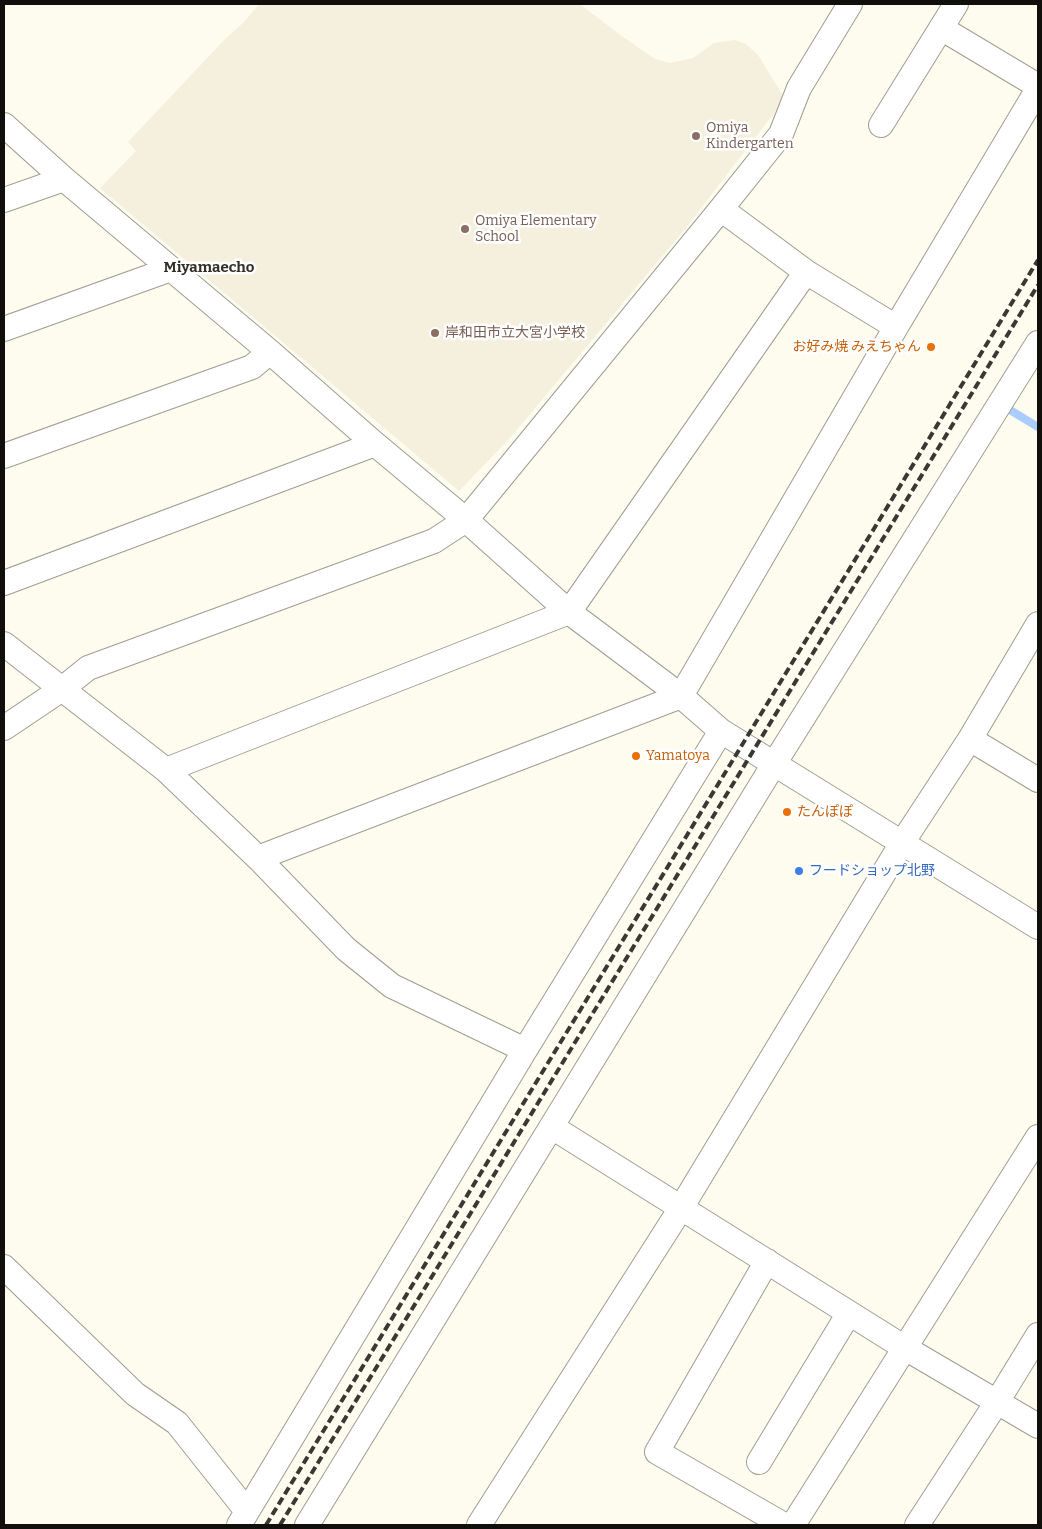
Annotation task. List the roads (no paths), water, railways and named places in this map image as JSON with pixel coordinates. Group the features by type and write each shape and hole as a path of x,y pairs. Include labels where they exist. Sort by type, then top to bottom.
{"street":[{"path":"4,728 62,689 88,668 434,541 466,520 781,134 799,88 850,4"},
{"path":"881,125 956,4"},
{"path":"258,858 681,696 1038,87 941,28"},
{"path":"4,125 64,179 466,520 570,612 681,696 721,731 1038,927"},
{"path":"4,200 64,179"},
{"path":"721,209 806,272 896,327"},
{"path":"4,329 171,269"},
{"path":"166,770 570,612 806,272"},
{"path":"307,1525 774,764 1038,343"},
{"path":"4,456 252,367 270,352"},
{"path":"4,583 375,444"},
{"path":"479,1525 681,1208 902,843 970,739 1038,624"},
{"path":"4,644 166,770 258,858 346,949 392,986 525,1050"},
{"path":"4,1267 135,1394 177,1423 242,1518 525,1050 721,731"},
{"path":"970,739 1038,780"},
{"path":"552,1128 905,1348 1038,1426"},
{"path":"793,1525 1038,1137"},
{"path":"767,1262 656,1452 784,1525"},
{"path":"759,1462 849,1313"},
{"path":"917,1525 1038,1335"}],"waterway":[{"path":"1010,410 1038,427"}],"railway":[{"path":"266,1525 1038,260"},
{"path":"280,1525 1038,285"}],"place":[{"name":"Omiya Kindergarten","path":"696,136"},
{"name":"Omiya Elementary School","path":"465,229"},
{"name":"岸和田市立大宮小学校","path":"435,333"},
{"name":"お好み焼 みえちゃん","path":"931,347"},
{"name":"Yamatoya","path":"636,756"},
{"name":"たんぽぽ","path":"787,812"},
{"name":"フードショップ北野","path":"799,871"}],"district":[{"name":"Miyamaecho","path":"209,268"}]}
